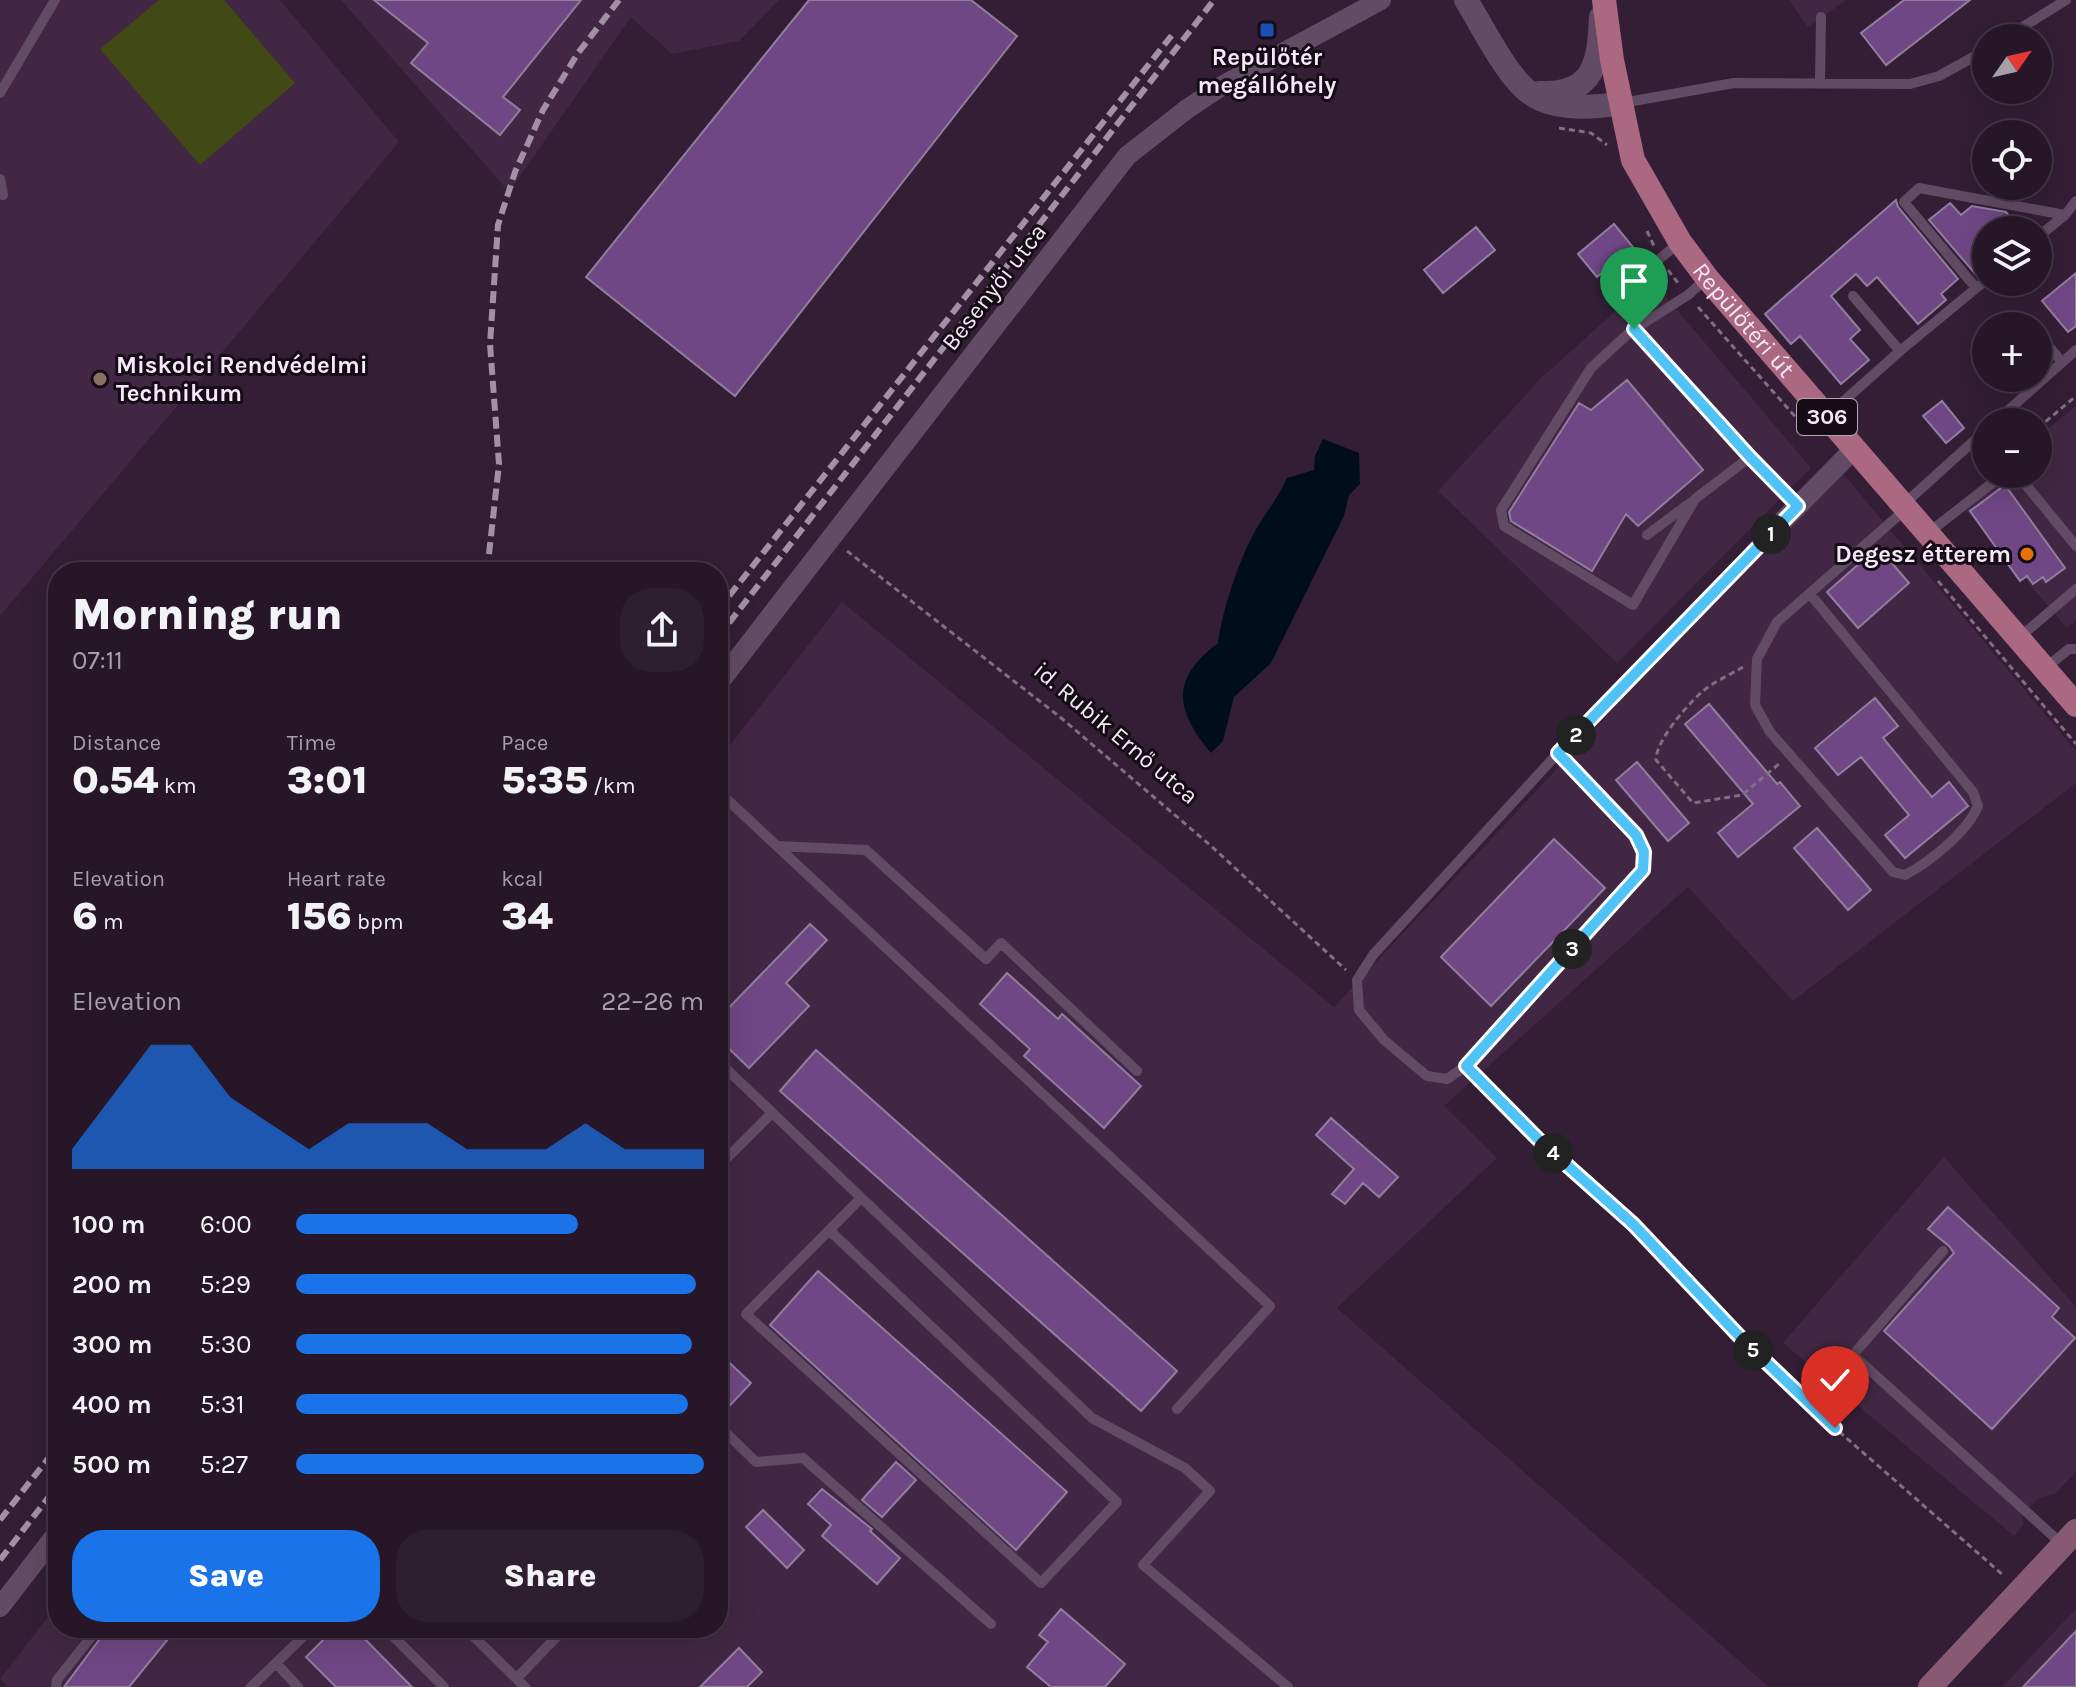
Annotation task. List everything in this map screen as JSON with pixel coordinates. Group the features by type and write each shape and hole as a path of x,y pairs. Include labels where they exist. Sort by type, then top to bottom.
{"main road":[{"name":"306","path":"1603,0 1622,103"},
{"name":"Repülőtéri út","path":"1622,103 1633,160 1655,204 1707,278 2076,705"},
{"path":"1930,1687 2070,1538"}],"street":[{"name":"Besenyői utca","path":"728,671 1127,156 1220,87 1381,0"},
{"path":"1466,0 1505,63 1530,93 1562,105 1622,103"},
{"path":"1530,93 1569,90 1593,71 1600,44 1603,0"},
{"path":"1778,526 1855,448"},
{"path":"0,1607 48,1545"}],"lane":[{"path":"0,93 55,0"},
{"path":"2027,24 2066,0"},
{"path":"1820,82 1821,17"},
{"path":"1622,103 1734,83 1910,84 1939,76 1972,58"},
{"path":"0,179 3,195"},
{"path":"1972,283 1904,202 1919,188 2065,215"},
{"path":"2052,226 2076,201"},
{"path":"1651,266 1680,242"},
{"path":"1695,499 1633,605 1504,526 1501,519 1501,510 1591,368 1634,329 1688,295 1707,278"},
{"path":"1826,416 1972,291"},
{"path":"1853,296 1900,351"},
{"path":"1634,329 1798,506"},
{"path":"2052,350 2062,362"},
{"path":"2011,408 2076,350"},
{"path":"1810,594 1973,792 1978,806 1971,822 1917,869 1905,875 1893,872 1770,732 1755,705 1757,659 1777,622 1972,443"},
{"path":"1647,535 1750,457"},
{"path":"1928,533 1986,488"},
{"path":"2028,488 2076,546"},
{"path":"1558,753 1636,835 1644,852 1643,870 1466,1066 1447,1079 1427,1076 1384,1040 1359,1010 1357,980 1373,955 1558,753 1778,526"},
{"path":"2019,637 2076,589"},
{"path":"2045,668 2074,647"},
{"path":"728,800 1270,1306 1177,1409"},
{"path":"777,846 866,850 986,959 1001,943 1137,1071"},
{"path":"728,1071 1092,1418 1185,1468 1210,1491 1143,1565 1288,1687"},
{"path":"728,1157 772,1113"},
{"path":"829,1230 1117,1502 1041,1583 746,1314 829,1230 861,1198"},
{"path":"1943,1251 1853,1355 2070,1538"},
{"path":"728,1435 756,1462 803,1458 991,1624"},
{"path":"56,1687 57,1680 90,1638"},
{"path":"251,1687 302,1638"},
{"path":"395,1638 444,1687"},
{"path":"475,1638 525,1687"},
{"path":"517,1678 555,1638"},
{"path":"276,1663 298,1687"}],"path":[{"path":"2052,416 2076,396"},
{"name":"id. Rubik Ernő utca","path":"831,539 1060,717 1210,845 1357,980"},
{"path":"1757,659 1704,691 1672,726 1656,752 1656,760 1693,803 1707,803 1742,795 1790,755"},
{"path":"1466,1066 1541,1142 1633,1224 1740,1337 1835,1428 2020,1590"}],"shaded area":[{"name":"Miskolci Rendvédelmi Technikum","path":"0,0 280,0 399,142 0,616"},
{"path":"341,0 779,0 739,41 672,54 631,17 509,192"},
{"path":"1789,0 1846,0 1808,27"},
{"path":"1651,279 1811,468 1617,663 1438,491 1542,377"},
{"path":"2076,406 2076,621 2067,628 1959,502 1976,488 2052,488 2052,426"},
{"path":"1840,470 2076,751 2076,783 1793,1001 1688,887 1444,1106 1497,1158 1337,1308 1769,1687 8,1687 0,1679 48,1617 48,1638 728,1638 728,747 842,602 1334,1007"},
{"path":"1944,1157 2076,1307 2076,1472 2055,1494 2038,1498 2022,1515 2023,1525 2014,1536 1783,1343"},
{"path":"2076,1609 2076,1687 2002,1687"}],"green space":[{"path":"159,0 224,0 295,83 200,165 100,49"}],"water":[{"path":"1323,439 1359,453 1360,484 1349,495 1344,516 1271,663 1234,697 1223,741 1211,753 1190,722 1183,695 1185,682 1203,656 1218,643 1232,586 1255,531 1287,478 1314,470 1315,456"}],"building":[{"path":"374,0 581,0 503,97 520,110 500,135 411,63 428,43"},
{"path":"809,0 971,0 1017,36 735,396 586,277"},
{"path":"1904,0 1970,0 1886,65 1861,33"},
{"path":"1896,200 1898,207 1958,279 1941,294 1946,300 1918,324 1877,277 1867,286 1856,274 1831,296 1860,330 1850,339 1869,360 1841,384 1800,336 1791,344 1765,314"},
{"path":"1950,203 1961,215 1972,206 2006,212 2009,216 1972,216 1972,270 1929,220"},
{"path":"1614,224 1633,247 1597,277 1578,254"},
{"path":"1476,227 1495,250 1443,293 1424,270"},
{"path":"2076,273 2076,326 2068,332 2042,301 2052,296"},
{"path":"1627,380 1703,470 1638,526 1626,514 1592,571 1511,521 1509,512 1579,403 1591,410"},
{"path":"1942,401 1964,428 1946,443 1923,416"},
{"path":"2001,488 2007,488 2065,568 2046,582 2043,577 2033,584 2027,576 2020,581 1970,511"},
{"path":"1878,547 1909,583 1858,628 1827,592"},
{"path":"1875,698 1898,726 1883,738 1932,797 1949,782 1968,806 1905,858 1885,835 1909,815 1861,757 1838,775 1815,748"},
{"path":"1709,704 1777,784 1780,782 1800,806 1738,857 1718,833 1753,804 1685,724"},
{"path":"1637,762 1689,823 1668,841 1616,780"},
{"path":"1817,828 1871,890 1848,910 1794,848"},
{"path":"1554,839 1605,888 1491,1006 1441,957"},
{"path":"810,924 827,940 786,983 809,1006 749,1068 728,1048 728,1009"},
{"path":"1007,973 1058,1019 1062,1014 1141,1086 1104,1128 1024,1056 1030,1049 980,1004"},
{"path":"816,1050 1177,1371 1141,1411 780,1091"},
{"path":"1331,1118 1398,1177 1379,1197 1363,1183 1345,1204 1332,1194 1354,1169 1316,1135"},
{"path":"1948,1207 2059,1308 2052,1317 2075,1338 1992,1429 1884,1331 1954,1253 1928,1229"},
{"path":"818,1271 1067,1492 1016,1550 770,1325"},
{"path":"728,1361 751,1383 728,1407"},
{"path":"896,1462 916,1480 882,1517 862,1500"},
{"path":"822,1489 872,1529 870,1531 900,1558 877,1584 822,1536 831,1525 808,1504"},
{"path":"763,1510 804,1550 787,1568 746,1527"},
{"path":"1061,1609 1125,1664 1105,1687 1051,1687 1027,1667 1048,1642 1039,1635"},
{"path":"2076,1631 2076,1687 2023,1687"},
{"path":"101,1638 169,1638 129,1687 64,1687"},
{"path":"325,1638 364,1638 412,1687 336,1687 306,1657"},
{"path":"739,1648 762,1672 747,1687 700,1687"}],"railway":[{"path":"488,562 499,464 490,344 498,225 515,172 543,110 578,53 619,0"},
{"path":"728,624 1214,0"},
{"path":"728,597 1172,35"},
{"path":"0,1520 48,1459"},
{"path":"0,1560 48,1498"}],"place":[{"name":"Repülőtér megállóhely","path":"1267,30"},
{"name":"Miskolci Rendvédelmi Technikum","path":"100,379"},
{"name":"Degesz étterem","path":"2027,554"}],"route":[{"path":"1634,329 1798,506 1558,753 1636,835 1644,852 1643,870 1466,1066 1541,1142 1633,1224 1740,1337 1835,1428"}]}
